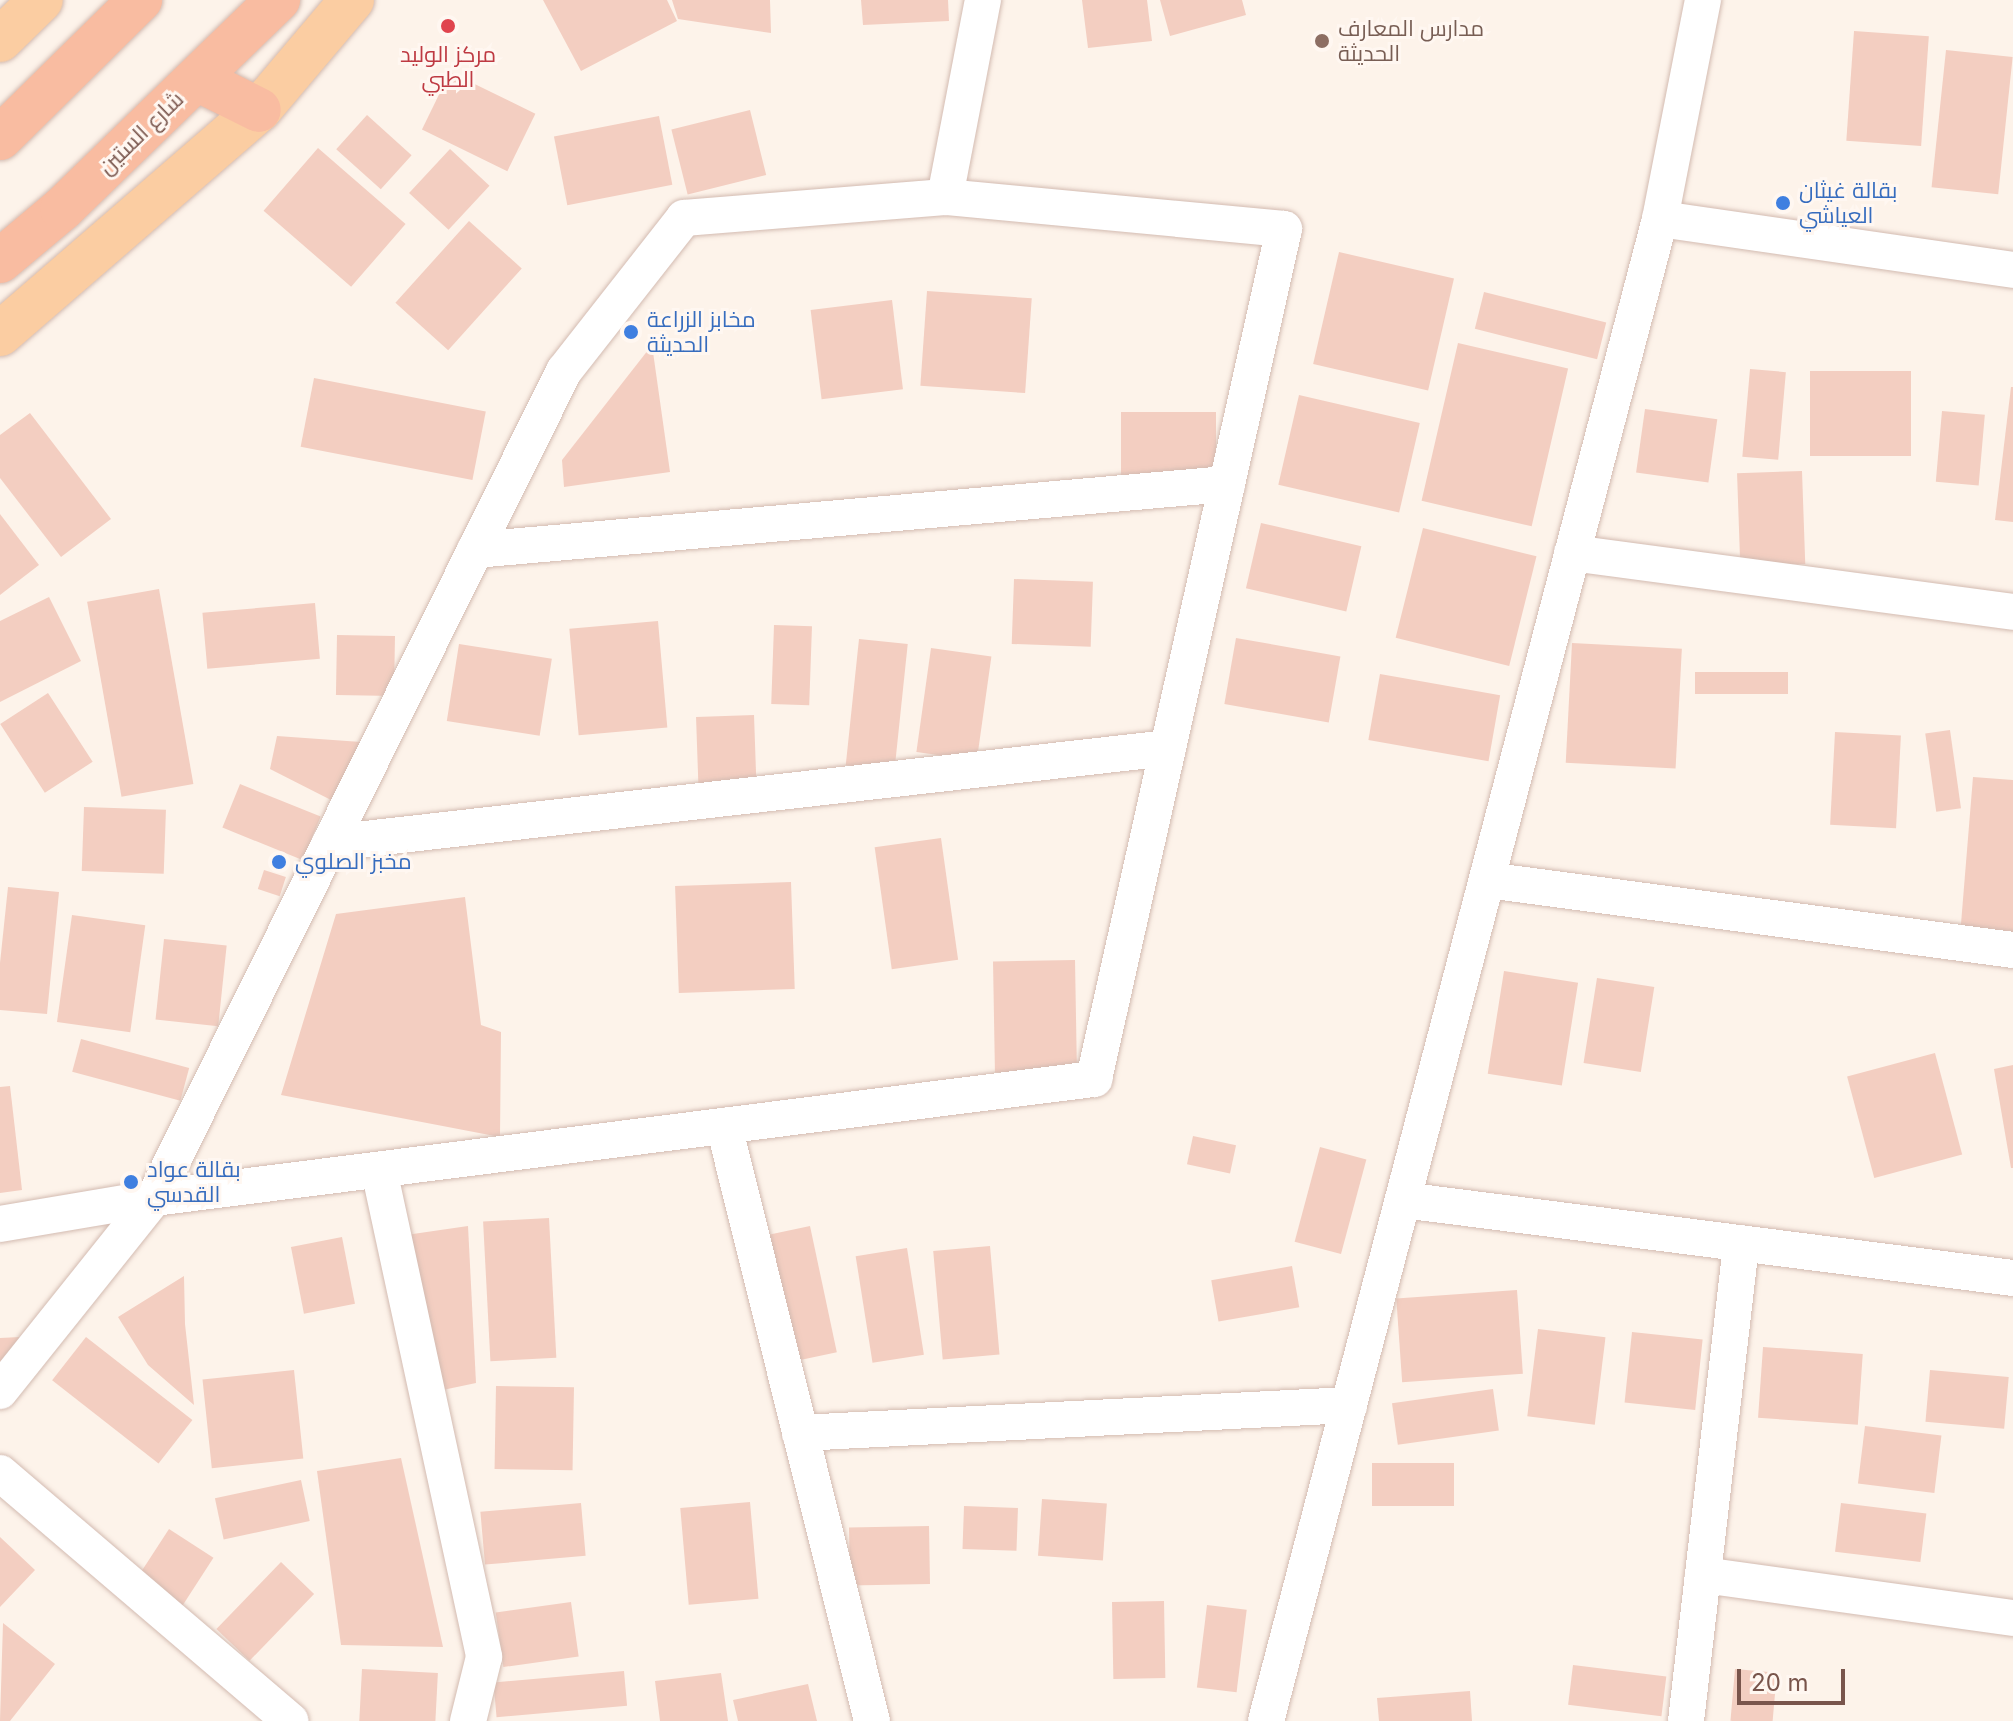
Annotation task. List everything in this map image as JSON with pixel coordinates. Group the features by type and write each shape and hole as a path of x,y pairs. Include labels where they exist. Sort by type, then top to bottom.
{"highway":[{"path":"0,138 140,0"},
{"name":"شارع الستين","path":"0,261 62,209 278,0"},
{"path":"197,79 259,110"}],"main road":[{"path":"0,40 41,0"},
{"path":"0,334 259,110 352,0"}],"street":[{"path":"945,197 983,0"},
{"path":"1266,1721 1660,219 1703,0"},
{"path":"0,1224 154,1198 1094,1079 1284,229 945,197 684,218 564,371 154,1198 0,1391"},
{"path":"1660,219 2013,270"},
{"path":"475,550 1227,484"},
{"path":"1572,553 2013,612"},
{"path":"330,843 1168,748"},
{"path":"1487,880 2013,950"},
{"path":"724,1126 872,1721"},
{"path":"379,1170 484,1657 468,1721"},
{"path":"1403,1200 2013,1278"},
{"path":"1686,1721 1741,1243"},
{"path":"800,1433 1349,1405"},
{"path":"0,1473 290,1721"},
{"path":"1703,1575 2013,1618"}],"building":[{"path":"543,0 667,0 677,21 581,71"},
{"path":"672,0 770,0 771,33 678,19"},
{"path":"861,0 948,0 949,21 863,25"},
{"path":"1082,0 1147,0 1152,41 1088,48"},
{"path":"1160,0 1242,0 1246,15 1170,36"},
{"path":"1854,31 1929,36 1921,146 1846,141"},
{"path":"1946,50 2013,57 1998,194 1932,187"},
{"path":"450,72 535,114 507,171 422,130"},
{"path":"750,110 766,175 688,195 671,130"},
{"path":"367,115 412,155 381,189 336,149"},
{"path":"659,116 672,185 567,205 554,136"},
{"path":"318,148 406,224 351,287 264,211"},
{"path":"450,149 489,186 449,230 409,193"},
{"path":"469,221 522,269 448,350 395,303"},
{"path":"1339,252 1454,279 1428,391 1313,364"},
{"path":"927,291 1032,298 1025,393 920,386"},
{"path":"1484,292 1606,322 1597,359 1475,329"},
{"path":"892,300 903,389 822,399 811,310"},
{"path":"1458,343 1568,368 1532,526 1422,501"},
{"path":"652,345 670,472 564,487 562,460"},
{"path":"1750,369 1786,372 1778,460 1742,457"},
{"path":"1810,371 1911,371 1911,456 1810,456"},
{"path":"314,378 486,411 472,480 301,447"},
{"path":"2013,387 2013,522 1995,520"},
{"path":"1299,395 1420,423 1399,513 1278,485"},
{"path":"1645,409 1717,419 1708,483 1636,472"},
{"path":"1942,411 1985,415 1979,485 1936,482"},
{"path":"1121,412 1216,412 1216,481 1121,481"},
{"path":"30,413 111,519 61,557 0,478 0,435"},
{"path":"1802,471 1805,564 1740,566 1737,473"},
{"path":"0,514 39,565 0,595"},
{"path":"1261,523 1361,546 1346,611 1246,588"},
{"path":"1423,528 1537,556 1509,666 1396,638"},
{"path":"1014,579 1093,582 1091,647 1012,644"},
{"path":"159,589 193,784 121,797 87,602"},
{"path":"49,597 81,661 0,702 0,621"},
{"path":"315,603 320,659 207,669 202,613"},
{"path":"658,621 667,728 579,735 569,629"},
{"path":"774,625 812,626 809,705 771,704"},
{"path":"337,635 395,636 394,696 336,695"},
{"path":"1236,638 1340,656 1329,722 1224,704"},
{"path":"859,639 908,644 894,770 846,765"},
{"path":"1572,643 1682,649 1676,769 1566,763"},
{"path":"459,644 552,659 540,736 447,721"},
{"path":"931,648 991,656 977,760 916,752"},
{"path":"1695,672 1788,672 1788,694 1695,694"},
{"path":"1380,674 1500,695 1489,761 1368,740"},
{"path":"48,693 93,762 45,793 0,724"},
{"path":"754,715 756,786 699,788 696,717"},
{"path":"1950,730 1961,808 1936,812 1925,733"},
{"path":"1835,732 1901,735 1896,828 1830,825"},
{"path":"277,736 361,742 331,800 270,769"},
{"path":"1973,777 2013,780 2013,940 1960,936"},
{"path":"240,784 321,817 303,860 222,828"},
{"path":"84,807 166,810 164,874 82,871"},
{"path":"941,838 958,960 892,969 875,847"},
{"path":"264,870 286,877 280,896 258,889"},
{"path":"791,882 795,989 679,993 675,886"},
{"path":"8,887 59,892 47,1014 0,1010 0,963"},
{"path":"465,897 481,1025 501,1032 500,1137 281,1095 336,914"},
{"path":"72,915 145,925 130,1032 57,1022"},
{"path":"164,939 227,946 218,1026 156,1020"},
{"path":"1075,960 1077,1071 995,1072 993,961"},
{"path":"1504,971 1578,983 1562,1085 1488,1074"},
{"path":"1597,978 1654,987 1641,1072 1584,1063"},
{"path":"81,1039 189,1068 180,1101 72,1072"},
{"path":"1935,1053 1962,1154 1874,1178 1847,1077"},
{"path":"2013,1065 2013,1168 2011,1168 1994,1069"},
{"path":"10,1086 22,1190 0,1193 0,1087"},
{"path":"1193,1136 1236,1145 1230,1174 1187,1164"},
{"path":"1320,1147 1366,1159 1341,1254 1295,1242"},
{"path":"549,1218 556,1358 490,1361 483,1221"},
{"path":"468,1226 476,1383 438,1391 406,1235"},
{"path":"810,1226 837,1352 791,1362 764,1236"},
{"path":"342,1237 355,1304 304,1314 291,1247"},
{"path":"990,1246 999,1355 943,1360 933,1251"},
{"path":"907,1248 924,1355 873,1363 856,1256"},
{"path":"1292,1266 1299,1307 1219,1322 1211,1280"},
{"path":"184,1276 185,1324 194,1405 148,1365 118,1317"},
{"path":"1517,1290 1523,1374 1402,1382 1396,1298"},
{"path":"1538,1329 1605,1337 1595,1425 1527,1416"},
{"path":"1632,1332 1703,1339 1695,1410 1625,1403"},
{"path":"20,1337 23,1348 0,1372 0,1338"},
{"path":"86,1337 192,1420 159,1463 52,1380"},
{"path":"1763,1347 1863,1354 1858,1425 1758,1418"},
{"path":"294,1370 303,1459 212,1468 203,1380"},
{"path":"1930,1370 2009,1377 2004,1429 1925,1422"},
{"path":"496,1386 574,1387 573,1470 495,1469"},
{"path":"1493,1389 1499,1431 1398,1445 1392,1403"},
{"path":"1865,1426 1941,1435 1934,1493 1858,1484"},
{"path":"401,1458 443,1647 341,1645 317,1471"},
{"path":"1372,1463 1454,1463 1454,1506 1372,1506"},
{"path":"301,1480 310,1521 224,1539 215,1498"},
{"path":"1042,1499 1107,1504 1103,1560 1038,1556"},
{"path":"750,1502 758,1599 689,1605 680,1508"},
{"path":"581,1503 586,1556 485,1565 480,1512"},
{"path":"1841,1503 1926,1513 1920,1562 1835,1552"},
{"path":"964,1506 1018,1508 1016,1551 962,1549"},
{"path":"929,1526 930,1584 850,1585 849,1527"},
{"path":"169,1529 213,1558 181,1608 136,1579"},
{"path":"0,1537 35,1570 0,1607"},
{"path":"281,1562 314,1594 249,1661 216,1629"},
{"path":"1164,1601 1165,1678 1113,1679 1112,1602"},
{"path":"571,1602 579,1656 503,1667 496,1613"},
{"path":"1207,1605 1247,1610 1237,1692 1197,1687"},
{"path":"3,1623 55,1664 10,1721 0,1721"},
{"path":"1573,1665 1666,1676 1661,1716 1568,1705"},
{"path":"362,1669 438,1673 435,1721 359,1721"},
{"path":"1735,1669 1777,1673 1773,1721 1730,1721"},
{"path":"624,1671 627,1706 497,1717 493,1682"},
{"path":"721,1673 728,1721 660,1721 655,1681"},
{"path":"808,1684 817,1721 738,1721 733,1700"},
{"path":"1470,1691 1472,1721 1379,1721 1377,1698"}],"place":[{"name":"مركز الوليد الطبي","path":"448,26"},
{"name":"مدارس المعارف الحديثة","path":"1322,41"},
{"name":"بقالة غيثان العياشي","path":"1783,203"},
{"name":"مخابز الزراعة الحديثة","path":"631,332"},
{"name":"مخبز الصلوي","path":"279,862"},
{"name":"بقالة عواد القدسي","path":"131,1182"}]}
